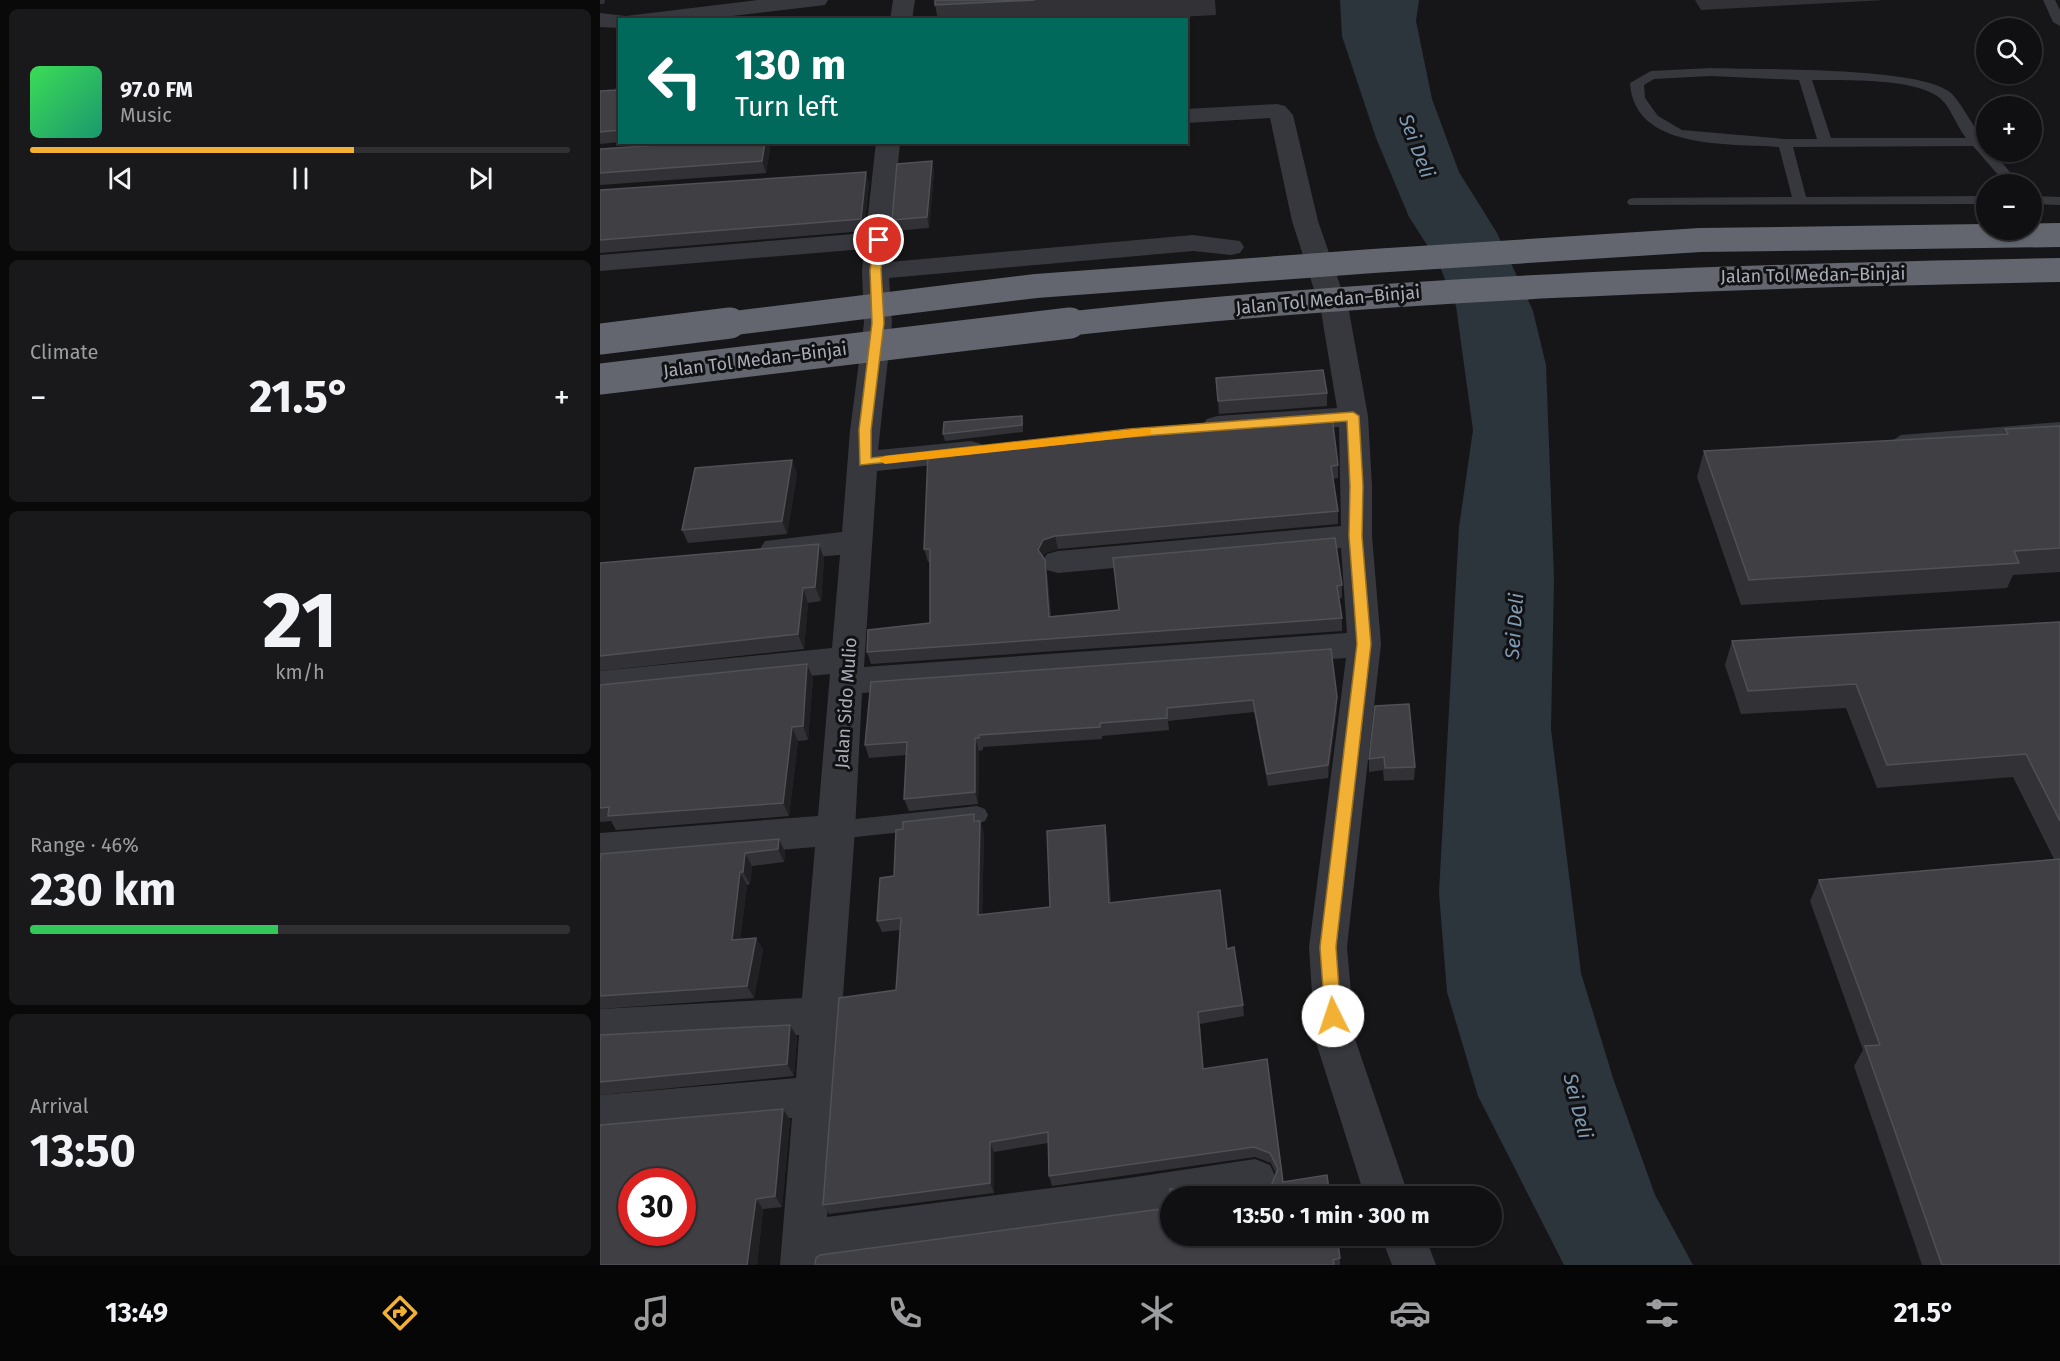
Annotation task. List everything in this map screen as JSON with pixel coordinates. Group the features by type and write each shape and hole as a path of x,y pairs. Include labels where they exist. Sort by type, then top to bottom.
{"highway":[{"name":"Jalan Tol Medan–Binjai","path":"600,339 1036,286 1372,261 1700,240 2060,235"},
{"name":"Jalan Tol Medan–Binjai","path":"600,379 1047,324 1389,295 1702,277 2060,270"}],"street":[{"path":"652,18 818,0"},
{"path":"901,18 904,0"},
{"path":"600,20 618,21"},
{"path":"1188,116 1277,111 1281,115 1307,230 1335,311 1353,416 1357,486 1356,536 1364,644 1328,947 1335,1038 1383,1186"},
{"name":"Jalan Sido Mulio","path":"804,1254 865,430 878,323 879,163"},
{"path":"600,263 1193,243 1232,247"},
{"path":"1187,428 1353,416"},
{"path":"864,462 1002,447"},
{"path":"1058,562 1356,536"},
{"path":"753,551 858,542"},
{"path":"600,684 1364,644"},
{"path":"600,849 837,830"},
{"path":"600,1027 823,1015"},
{"path":"600,1115 817,1096"},
{"path":"804,1254 1255,1180"},
{"path":"1406,1246 1414,1265"}],"lane":[{"path":"2049,0 2060,22"},
{"path":"1976,141 1946,96 1924,85 1887,79 1711,72 1651,75 1637,83 1638,98 1653,119 1679,134 1785,143 1976,142"},
{"path":"1804,75 1825,142"},
{"path":"1785,143 1800,200"},
{"path":"1994,162 2004,174"},
{"path":"1634,202 1976,200"},
{"path":"2042,200 2060,201"},
{"path":"1884,442 2060,428"},
{"path":"837,830 977,815"}],"water":[{"name":"Sei Deli","path":"1340,0 1419,0 1416,21 1432,99 1459,172 1497,233 1533,311 1546,365 1554,579 1551,729 1581,973 1613,1078 1655,1195 1693,1265 1564,1265 1478,1096 1447,992 1439,893 1459,527 1473,430 1456,306 1438,262 1409,217 1376,138 1342,36"}],"building":[{"path":"935,0 1035,0 935,5"},
{"path":"618,84 618,130 600,132 600,91 616,90"},
{"path":"675,144 765,144 762,161 600,173 600,149"},
{"path":"932,161 927,217 892,220 897,164"},
{"path":"866,172 861,219 600,240 600,190"},
{"path":"1323,370 1327,393 1218,401 1216,378"},
{"path":"1022,416 1022,425 943,434 944,422"},
{"path":"1332,417 1338,465 1331,466 1338,511 1055,536 1043,540 1038,550 1045,560 1049,617 1119,610 1113,558 1335,538 1342,585 1337,586 1342,618 867,652 868,630 930,623 930,549 924,549 928,454 1128,432"},
{"path":"2060,426 2060,548 2014,551 2019,563 1749,580 1704,451 2008,434 2005,429"},
{"path":"792,460 782,521 682,530 695,468"},
{"path":"819,544 815,587 803,588 798,634 600,656 600,563"},
{"path":"2060,622 2060,821 2026,754 1887,765 1856,684 1748,691 1732,641"},
{"path":"1331,649 1337,697 1328,765 1267,774 1253,700 1167,708 1167,718 1100,723 1100,727 979,735 979,738 975,738 975,792 904,799 907,742 865,745 871,682"},
{"path":"807,664 803,726 792,727 783,803 608,816 609,807 600,808 600,685"},
{"path":"1409,704 1415,767 1385,768 1384,757 1369,759 1375,706"},
{"path":"974,814 974,821 980,821 978,915 1050,907 1047,831 1105,825 1109,903 1220,890 1227,949 1234,947 1243,1005 1198,1012 1203,1069 1267,1059 1283,1182 1327,1175 1328,1186 1271,1186 1278,1169 1270,1153 1254,1147 1049,1176 1048,1132 990,1142 990,1183 823,1205 839,998 896,990 901,918 877,921 880,878 894,876 896,830 903,829 903,822"},
{"path":"779,839 778,849 745,853 743,872 740,872 732,940 756,938 747,986 600,996 601,854"},
{"path":"2060,859 2060,1265 1942,1265 1865,1046 1880,1045 1819,880"},
{"path":"790,1025 787,1064 600,1082 600,1035"},
{"path":"783,1109 775,1196 756,1199 747,1265 600,1265 600,1125"},
{"path":"1160,1209 1160,1246 1338,1246 1340,1258 1333,1260 1334,1265 815,1265 816,1258 820,1255"}],"slow traffic":[{"path":"885,460 1147,432"}],"route":[{"path":"879,240 875,270 878,323 865,430 864,462 1129,433 1353,416 1357,486 1356,536 1364,644 1328,947 1333,1016"}]}
